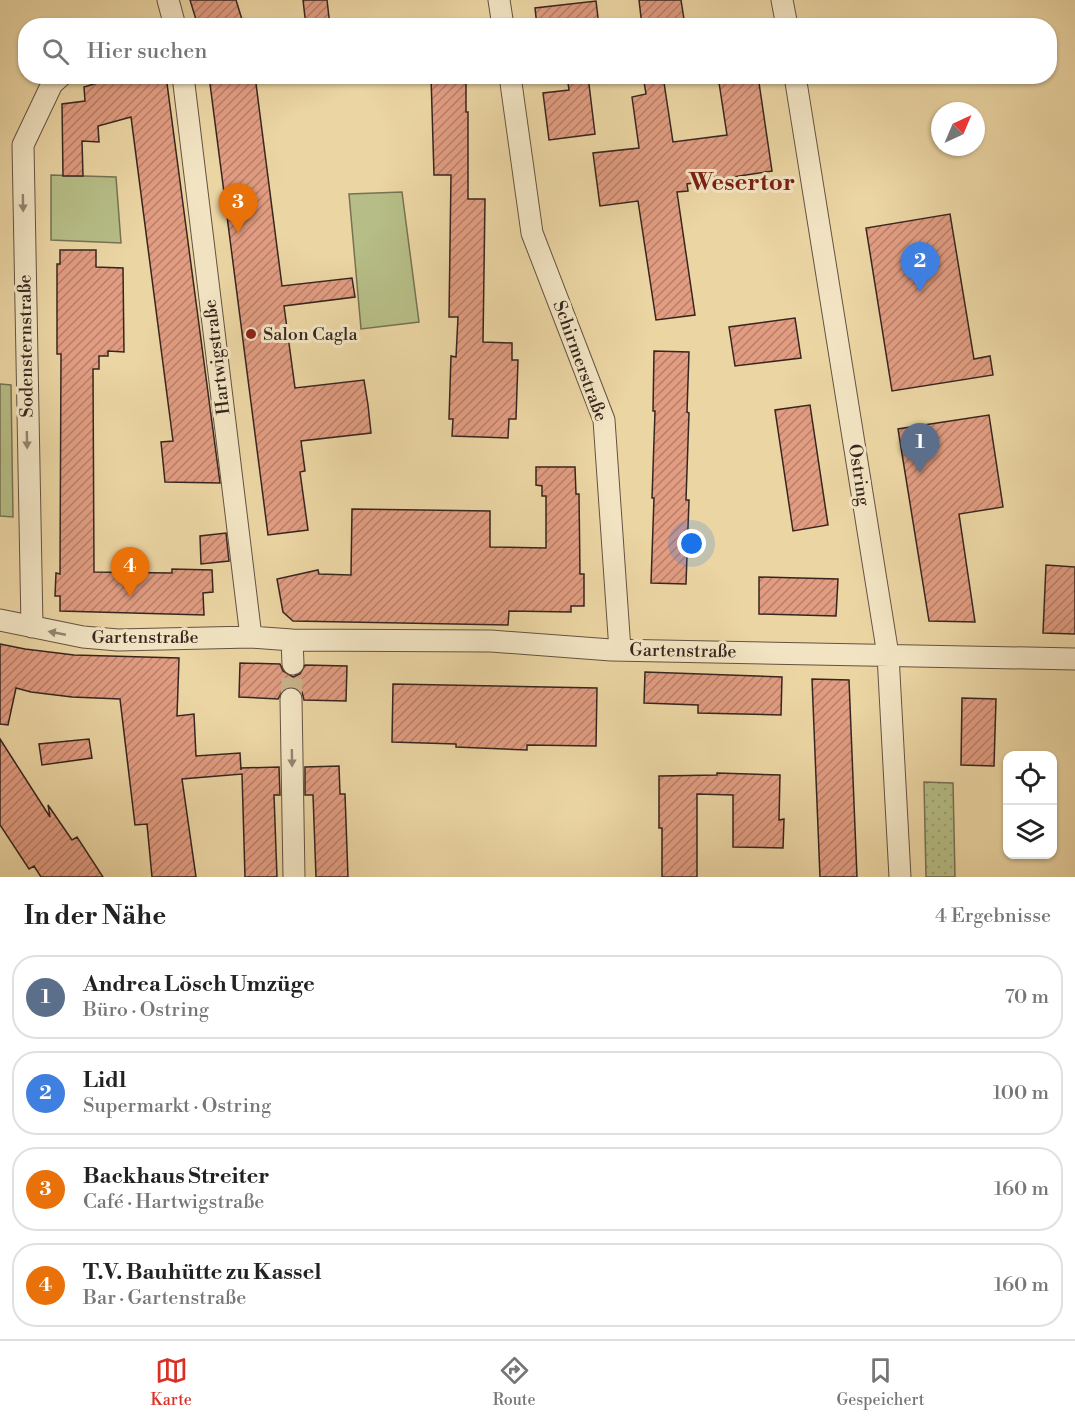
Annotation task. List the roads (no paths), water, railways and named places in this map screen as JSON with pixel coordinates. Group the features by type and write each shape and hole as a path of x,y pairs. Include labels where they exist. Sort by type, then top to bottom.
{"street":[{"path":"168,0 173,18"},
{"path":"499,0 502,18"},
{"path":"782,0 785,18"},
{"name":"Sodensternstraße","path":"32,627 23,144 52,84"},
{"name":"Hartwigstraße","path":"184,84 251,637"},
{"name":"Schirmerstraße","path":"511,84 532,233 604,420 620,650"},
{"name":"Ostring","path":"796,84 888,655 900,877"},
{"name":"Gartenstraße","path":"0,620 83,637 118,640 251,637 292,640 491,641 620,650 1075,659"},
{"path":"292,640 292,664"},
{"path":"291,699 294,877"}],"tunnel":[{"path":"291,699 293,664"}],"place":[{"name":"Backhaus Streiter","path":"238,233"},
{"name":"Lidl","path":"920,292"},
{"name":"Salon Cagla","path":"251,334"},
{"name":"Andrea Lösch Umzüge","path":"920,473"},
{"name":"T.V. Bauhütte zu Kassel","path":"130,597"}],"district":[{"name":"Wesertor","path":"742,183"}]}
